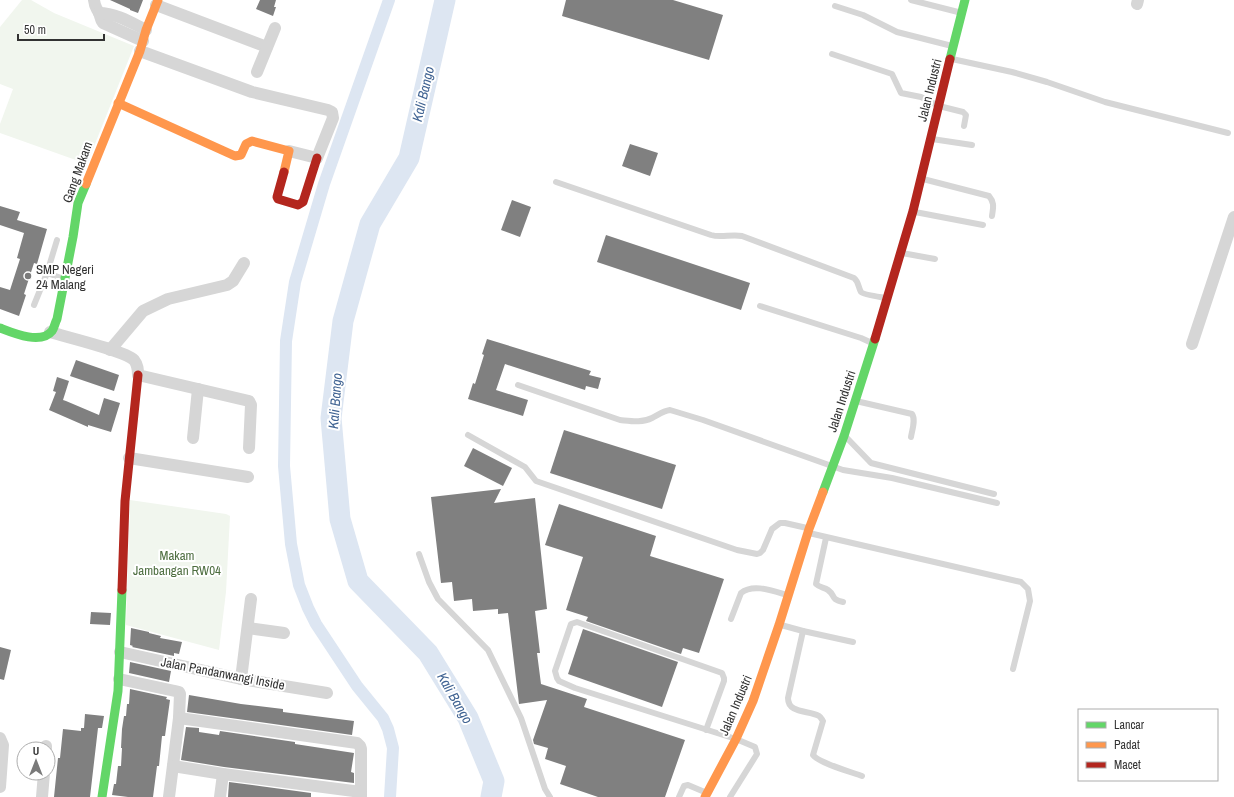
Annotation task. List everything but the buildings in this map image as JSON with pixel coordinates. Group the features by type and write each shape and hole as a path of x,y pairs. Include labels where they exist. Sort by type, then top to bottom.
{"street":[{"path":"94,0 95,7 100,13 100,19 103,23 252,92 331,111 333,118 317,158 303,202 298,205 278,199 277,197 289,151"},
{"name":"Jalan Industri","path":"706,795 736,739 753,701 779,625 808,531 844,436 874,344 913,211 965,0"},
{"path":"157,3 267,47"},
{"name":"Gang Makam","path":"50,332 53,329 57,319 78,203 157,3"},
{"path":"257,72 275,28"},
{"path":"118,104 235,156 241,155 246,142 252,141 317,158"},
{"path":"1192,344 1234,217"},
{"path":"110,350 143,311 168,299 227,286 233,281 244,263"},
{"path":"0,328 29,336 43,336 50,332 110,350 133,359 138,368 125,501 118,691 102,797"},
{"path":"138,375 249,401 251,405 249,448"},
{"path":"193,438 198,389"},
{"path":"129,458 248,477"},
{"path":"241,679 251,599"},
{"path":"248,628 284,633"},
{"name":"Jalan Pandanwangi Inside","path":"120,652 241,679 327,693"},
{"path":"119,679 179,692 181,698 169,797"},
{"path":"173,766 361,795 361,749 357,743 179,718"},
{"path":"0,738 3,745 0,787"},
{"path":"220,797 223,774"},
{"path":"42,797 43,781"}],"lane":[{"path":"911,0 962,13"},
{"path":"835,6 863,15 897,32 953,46"},
{"path":"832,54 892,74 901,93 921,97 939,106 965,113 964,126"},
{"path":"950,59 1012,72 1047,82 1105,102 1228,133"},
{"path":"930,139 972,145"},
{"path":"921,178 989,196 994,204 992,216"},
{"path":"556,182 710,234 717,236 742,236 854,278 857,280 863,294 887,299"},
{"path":"913,211 983,225"},
{"path":"34,305 47,273 57,240"},
{"path":"901,252 935,259"},
{"path":"47,273 64,279"},
{"path":"760,306 860,338 874,344"},
{"path":"518,385 620,420 646,421 666,410 670,410 703,420 832,467 892,478 997,503"},
{"path":"855,401 912,414 914,420 911,437"},
{"path":"468,435 524,467 536,481 737,550 757,554 760,553 763,550 772,529 780,523 785,523 826,538 1021,582 1028,589 1030,601 1013,669"},
{"path":"844,436 870,463 994,494"},
{"path":"826,538 816,584 828,590 836,601 843,602"},
{"path":"419,554 429,582 438,598 482,642 491,656 521,718 545,790 550,797"},
{"path":"731,619 741,593 744,590 753,588 788,595"},
{"path":"706,730 724,681 722,673 577,622 571,624 556,666 556,675 559,681 575,688 706,730 736,739 756,747 757,754 730,797"},
{"path":"779,625 852,642"},
{"path":"803,631 788,702 792,708 820,716 823,721 813,755 823,762 862,776"},
{"path":"679,797 684,786 688,785 706,795"}],"green space":[{"path":"22,0 31,0 54,13 134,46 87,164 0,133 0,124 13,89 0,84 0,27"},
{"name":"Makam Jambangan RW04","path":"130,500 226,514 230,516 226,592 219,650 126,625"}],"waterway":[{"name":"Kali Bango","path":"389,0 324,184 295,282 286,341 284,466 291,544 299,585 316,624 357,686 383,718 388,729 393,748 390,797"},
{"name":"Kali Bango","path":"445,0 409,158 370,224 343,321 331,418 340,519 358,581 428,653 468,718 494,781 491,797"}],"traffic: fast":[{"path":"950,59 965,0"},
{"path":"0,328 19,335 34,338 47,335 52,331 57,319 78,203 86,184"},
{"path":"823,492 844,436 875,339"},
{"path":"102,797 118,691 122,590"}],"traffic: slow":[{"path":"86,184 140,51 146,30 158,0"},
{"path":"118,103 235,156 241,155 246,144 252,141 289,151 284,172"},
{"path":"705,797 736,739 753,701 809,529 823,492"}],"traffic: jam":[{"path":"875,339 913,211 950,59"},
{"path":"284,172 277,197 278,199 298,205 303,202 317,158"},
{"path":"122,590 125,501 138,375"}],"place":[{"name":"SMP Negeri 24 Malang","path":"28,276"}]}
